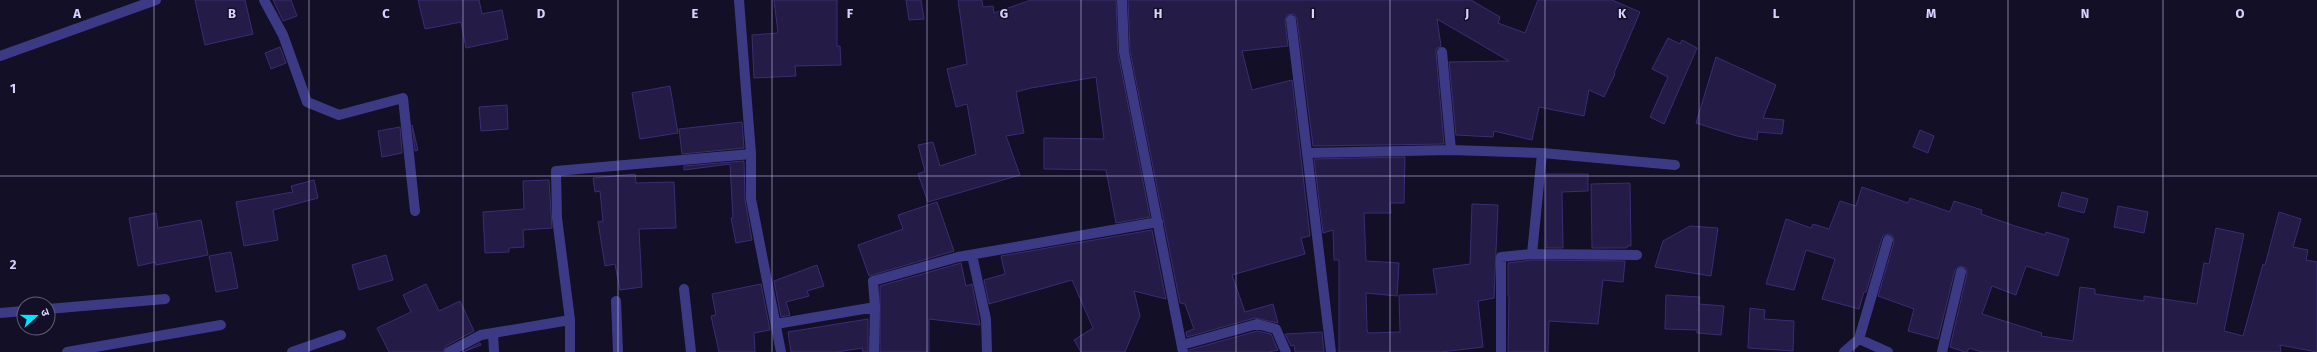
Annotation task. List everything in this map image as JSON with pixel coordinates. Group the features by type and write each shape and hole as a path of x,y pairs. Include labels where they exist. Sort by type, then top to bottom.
{"street":[{"path":"0,56 156,0"},
{"path":"264,0 283,36 307,102 339,115 403,98 415,211"},
{"path":"739,0 751,154 750,199 781,352"},
{"path":"1122,0 1124,52 1182,348 1257,324 1276,329 1286,352"},
{"path":"1291,20 1331,352"},
{"path":"1442,52 1451,150"},
{"path":"1307,153 1451,150 1542,153 1675,165"},
{"path":"1532,254 1542,153"},
{"path":"570,352 570,320 557,218 556,171 751,154"},
{"path":"874,352 875,308 873,281 972,255 1158,222"},
{"path":"1844,352 1859,340 1888,240"},
{"path":"1501,352 1501,257 1532,254 1637,255"},
{"path":"972,255 986,319 988,352"},
{"path":"1942,352 1961,272"},
{"path":"684,289 691,352"},
{"path":"56,308 165,299"},
{"path":"616,301 618,352"},
{"path":"776,324 875,308"},
{"path":"0,313 16,312"},
{"path":"449,352 482,335 570,320"},
{"path":"67,352 221,325"},
{"path":"493,333 494,352"},
{"path":"292,352 341,335"},
{"path":"1859,340 1888,352"}],"building":[{"path":"195,0 245,0 253,34 205,45"},
{"path":"273,0 291,0 297,16 283,21"},
{"path":"418,0 479,0 482,14 502,10 508,39 466,48 461,22 425,29"},
{"path":"774,0 837,0 837,46 840,46 841,65 795,66 796,76 754,78 752,35 778,33"},
{"path":"906,0 921,0 924,19 909,20"},
{"path":"958,0 982,0 983,7 993,6 994,13 1031,0 1116,0 1118,53 1150,217 1116,223 1106,170 1044,169 1044,138 1104,139 1096,77 1016,92 1024,133 1006,136 1020,175 928,202 918,174 925,171 918,145 933,142 940,166 976,154 967,104 956,107 947,69 967,64"},
{"path":"1128,0 1471,0 1500,17 1498,23 1525,33 1538,0 1612,0 1640,12 1604,97 1589,90 1584,116 1539,107 1532,140 1494,131 1493,137 1456,135 1449,62 1509,61 1437,19 1441,46 1436,49 1436,53 1444,144 1313,146 1297,19 1294,14 1287,15 1285,21 1288,46 1242,51 1252,90 1292,80 1310,236 1301,238 1305,254 1232,275 1245,312 1273,304 1278,323 1255,318 1187,337 1186,332 1194,329 1185,304 1180,303 1130,51"},
{"path":"1668,38 1680,44 1682,40 1697,48 1664,124 1650,117 1668,77 1652,69"},
{"path":"280,47 286,63 271,69 265,53"},
{"path":"1716,57 1776,85 1763,118 1784,120 1782,134 1758,132 1757,140 1737,136 1696,123"},
{"path":"670,86 678,133 640,139 632,93"},
{"path":"507,105 508,129 481,131 479,107"},
{"path":"742,122 744,148 682,154 679,129"},
{"path":"412,125 418,150 415,151"},
{"path":"400,127 402,153 382,157 378,131"},
{"path":"1920,130 1934,136 1928,153 1913,147"},
{"path":"1405,157 1404,203 1390,203 1391,213 1364,213 1366,261 1399,263 1397,296 1366,293 1368,333 1400,332 1399,295 1437,294 1433,269 1470,264 1472,204 1498,205 1494,298 1478,301 1483,347 1441,352 1339,352 1339,260 1334,260 1333,230 1323,233 1314,159"},
{"path":"744,161 745,200 752,240 736,243 731,218 733,218 730,164 684,170 684,166"},
{"path":"635,174 636,183 674,182 676,228 639,229 642,287 620,290 615,264 605,266 598,222 603,221 600,191 595,192 593,178"},
{"path":"1546,174 1588,174 1588,191 1562,192 1563,248 1546,248"},
{"path":"314,180 318,198 273,210 278,240 244,246 236,202 293,192 291,186"},
{"path":"549,180 552,228 523,230 524,247 509,248 509,252 485,253 483,212 524,209 523,181"},
{"path":"1630,183 1631,246 1627,246 1627,248 1592,248 1591,184"},
{"path":"1862,187 1908,203 1910,198 1950,212 1954,201 1982,210 1981,214 2015,226 2045,235 2046,232 2069,239 2058,276 2026,266 2016,295 1992,286 1982,314 2042,333 2041,336 2073,341 2080,287 2095,289 2095,294 2144,301 2144,296 2197,304 2204,263 2209,264 2216,228 2244,234 2224,331 2243,336 2263,264 2265,265 2279,212 2301,219 2293,247 2308,250 2306,260 2317,262 2317,352 2280,345 2281,352 1982,352 1969,348 1967,352 1965,352 1950,347 1967,274 1966,268 1960,266 1955,270 1938,339 1908,331 1914,309 1878,296 1894,242 1893,236 1889,234 1884,235 1882,238 1866,292 1864,292 1859,309 1822,299 1835,259 1806,250 1794,290 1766,284 1786,219 1811,228 1813,224 1829,229 1840,201 1856,206"},
{"path":"2062,192 2088,199 2084,213 2058,206"},
{"path":"937,202 954,251 869,276 858,245 903,229 898,215"},
{"path":"2118,206 2148,212 2144,233 2114,227"},
{"path":"156,213 158,228 201,220 208,255 156,265 155,262 138,266 129,218"},
{"path":"1690,226 1718,228 1711,276 1655,267 1663,241"},
{"path":"1152,230 1166,299 1134,291 1140,316 1125,352 1081,352 1074,340 1093,328 1072,280 989,304 984,280 1005,274 1001,256"},
{"path":"231,252 238,288 216,292 209,256"},
{"path":"386,255 393,280 359,290 352,265"},
{"path":"1532,260 1625,261 1623,282 1603,280 1598,324 1549,321 1548,352 1508,352 1508,263"},
{"path":"961,263 966,286 972,284 980,325 929,319 929,352 880,352 880,286"},
{"path":"817,265 824,286 807,291 809,296 786,302 790,315 781,317 774,281"},
{"path":"426,284 439,311 460,301 474,331 446,346 443,352 389,352 377,328 411,312 403,295"},
{"path":"761,284 770,330 754,333 755,352 719,352 711,316 716,315 712,294"},
{"path":"1666,295 1700,297 1699,304 1724,306 1721,335 1697,333 1697,330 1665,329"},
{"path":"1750,308 1765,310 1764,319 1794,321 1793,351 1748,348"},
{"path":"868,319 868,352 863,352 862,348 837,352 791,352 788,332"},
{"path":"1257,331 1271,334 1278,350 1269,352 1189,352 1189,350"},
{"path":"1322,332 1324,352 1295,352 1294,345 1291,346 1285,334"},
{"path":"480,343 481,345 463,352"}]}
